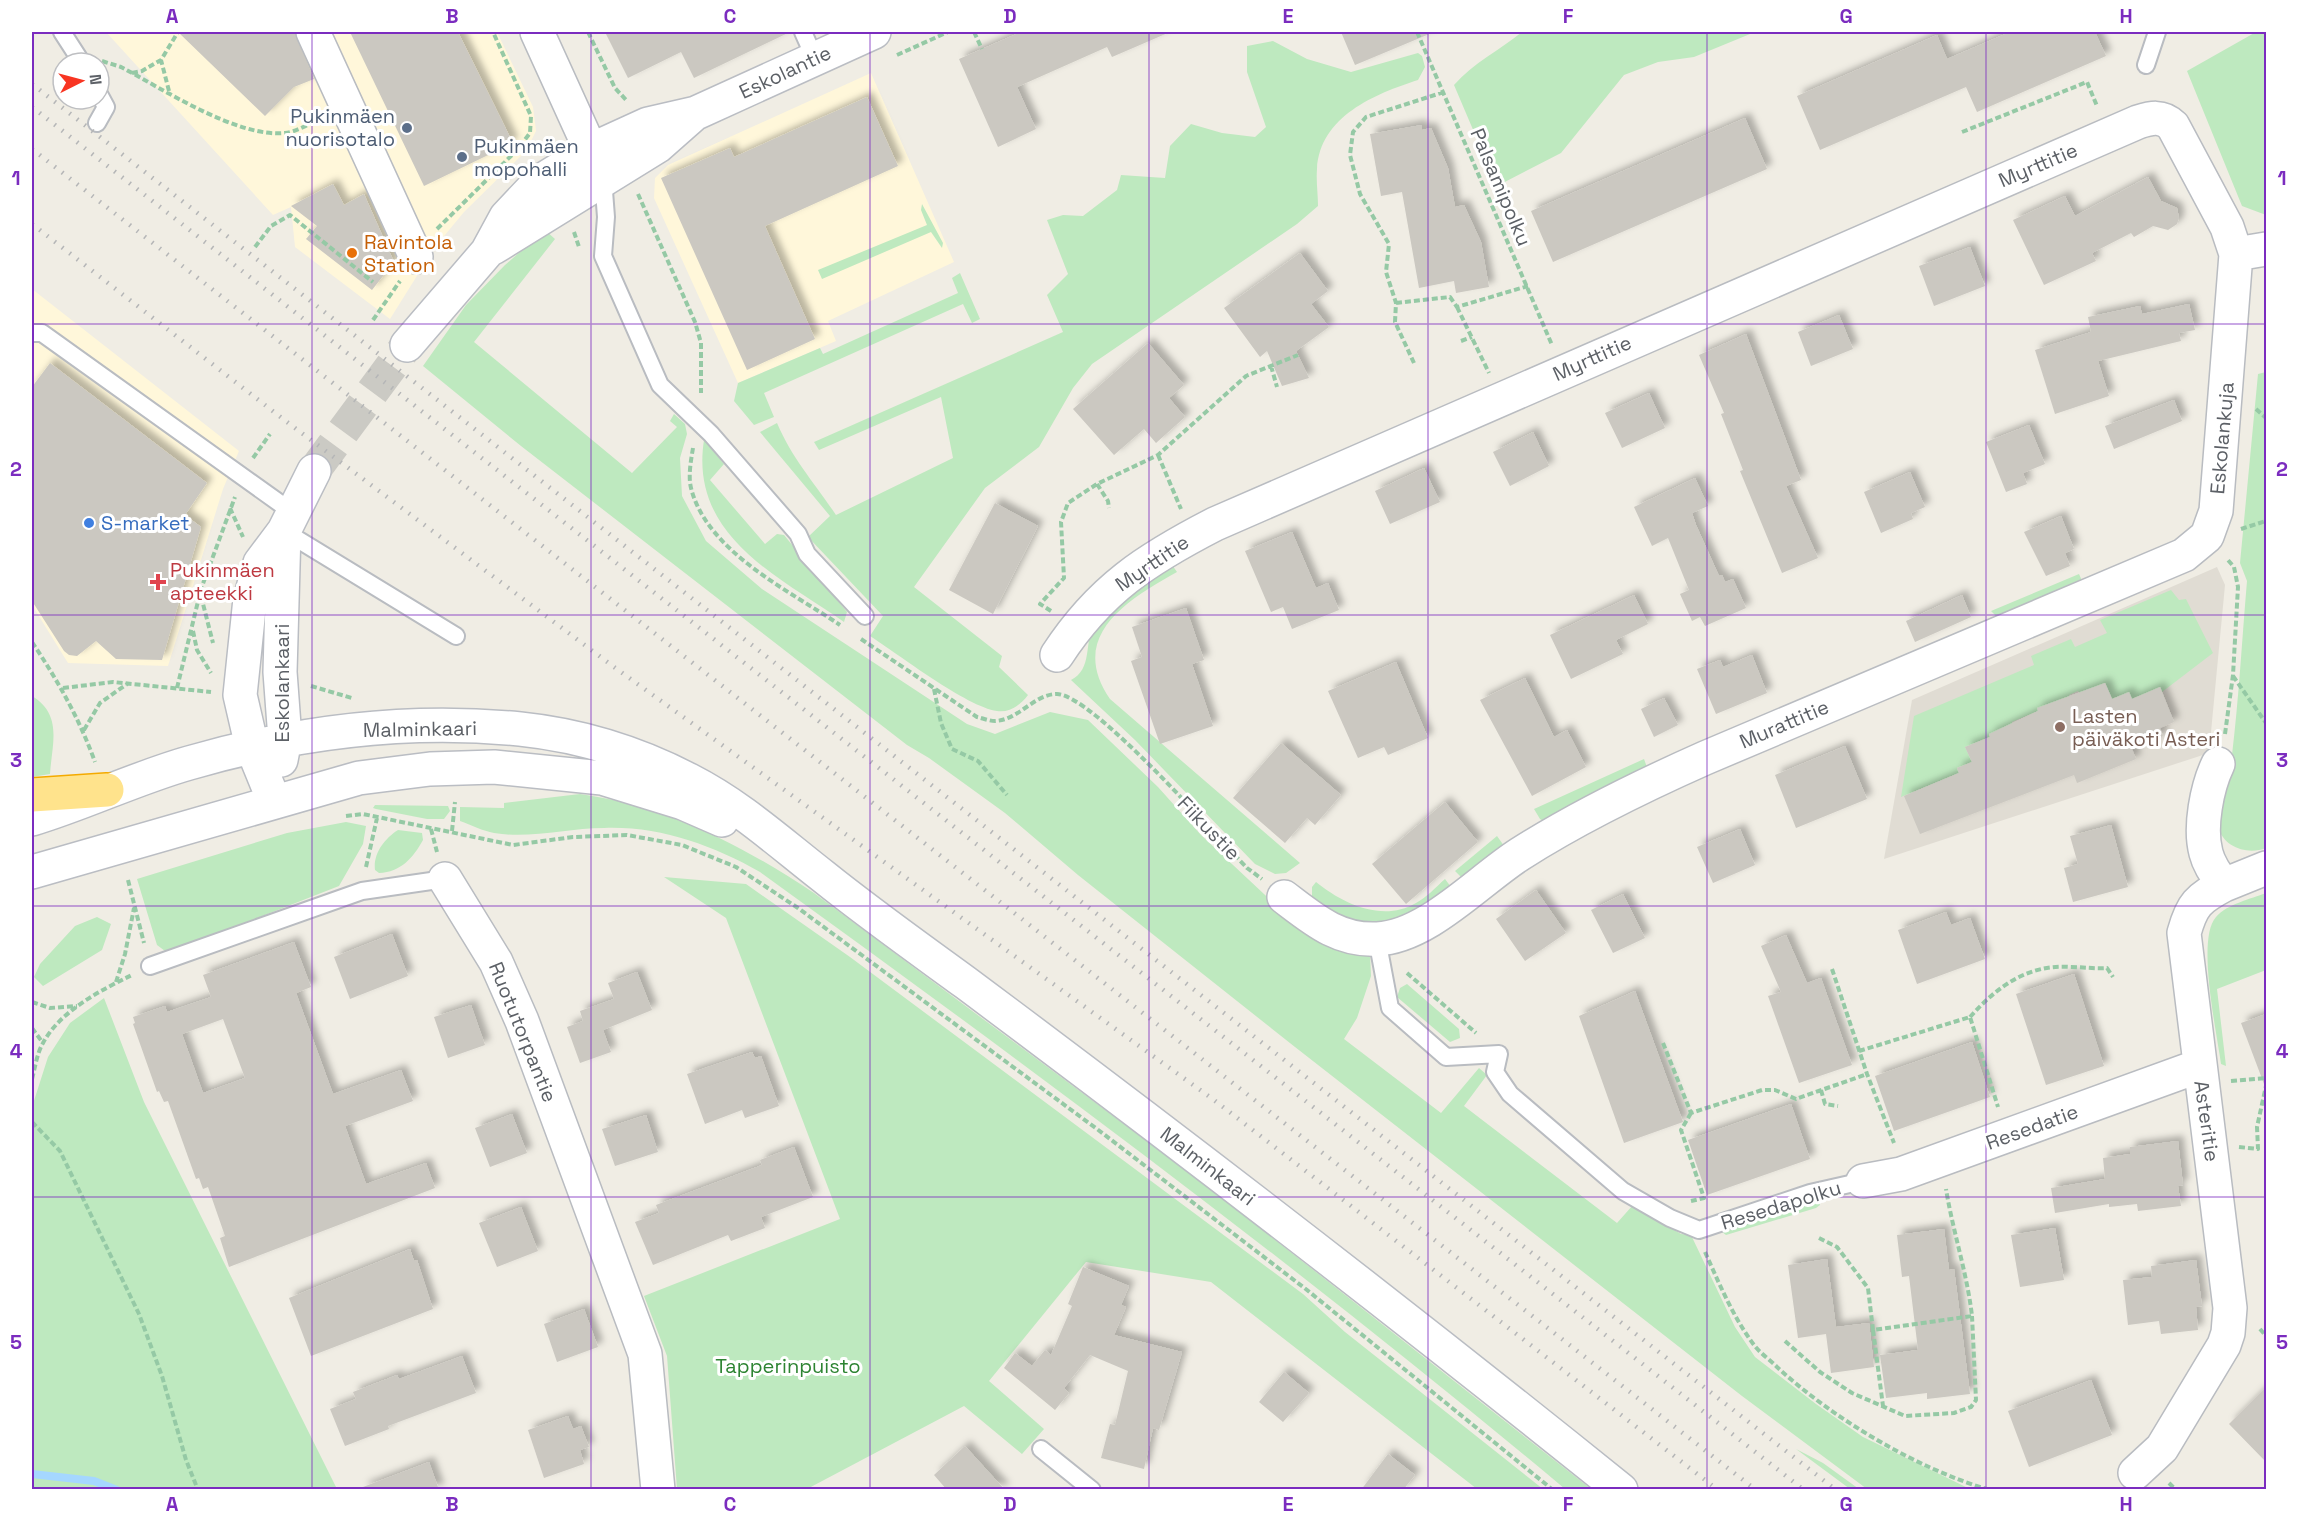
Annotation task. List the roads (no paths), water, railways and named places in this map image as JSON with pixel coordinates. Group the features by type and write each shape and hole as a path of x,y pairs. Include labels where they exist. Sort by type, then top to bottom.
{"highway":[{"path":"32,795 101,776"}],"street":[{"path":"313,32 416,257"},
{"path":"407,345 487,252 506,217 539,182 597,164 537,32"},
{"name":"Eskolantie","path":"597,164 658,146 696,113 809,45 874,32"},
{"name":"Eskolantie","path":"597,164 648,124 696,113"},
{"name":"Myrttitie","path":"1057,655 1079,622 1103,597 1172,546 1215,524 2138,122 2154,118 2162,119"},
{"name":"Eskolankuja","path":"2162,119 2173,126 2227,227 2251,252 2216,511 2207,536"},
{"name":"Eskolankaari","path":"274,801 229,694 260,563 288,522 314,471"},
{"name":"Eskolankaari","path":"274,801 285,739 282,690 288,522"},
{"name":"Murattitie","path":"1377,939 1395,936 1413,929 1519,855 1628,794 1705,758 2184,555 2207,536"},
{"name":"Malminkaari","path":"32,819 101,776 190,762 285,739 356,729 457,726 522,729 594,743 686,778 743,810 790,850 1190,1151 1621,1490"},
{"path":"2218,764 2210,780 2205,851 2211,868 2224,885"},
{"name":"Malminkaari","path":"32,872 359,778 430,770 494,767 559,772 633,785 683,802 790,850"},
{"name":"Asteritie","path":"2134,1473 2162,1448 2224,1345 2228,1333 2230,1308 2204,1086 2210,1074 2184,933 2192,908 2201,897 2266,868"},
{"name":"Ruotutorpantie","path":"445,879 496,962 522,1021 645,1354 658,1490"},
{"path":"1284,897 1318,923 1336,933 1355,938 1377,939"},
{"name":"Resedatie","path":"1863,1181 1896,1175 2007,1136 2210,1074"}],"lane":[{"path":"62,32 75,51"},
{"path":"2146,65 2157,32"},
{"path":"99,119 103,111"},
{"path":"597,164 606,217 603,256 660,385 711,434 798,534 807,554 865,616"},
{"path":"32,333 42,333 243,478 288,522 456,636"},
{"name":"Ruotutorpantie","path":"150,966 362,891 445,879"},
{"name":"Resedapolku","path":"1377,939 1390,1008 1446,1057 1499,1054 1495,1072 1510,1094 1623,1191 1699,1230 1810,1193 1863,1181"},
{"path":"1041,1449 1092,1490"}],"waterway":[{"path":"32,1474 94,1481 117,1490"}],"tunnel":[{"path":"314,471 407,345"}],"railway":[{"path":"32,84 1836,1490"},
{"path":"32,107 1804,1490"},
{"path":"32,149 1756,1490"},
{"path":"32,224 283,419 614,667 1214,1100 1718,1490"}],"place":[{"name":"Pukinmäen nuorisotalo","path":"407,128"},
{"name":"Pukinmäen mopohalli","path":"462,157"},
{"name":"Ravintola Station","path":"352,253"},
{"name":"S-market","path":"89,523"},
{"name":"Pukinmäen apteekki","path":"158,582"},
{"name":"Lasten päiväkoti Asteri","path":"2060,727"}],"park label":[{"name":"Tapperinpuisto","path":"788,1366"}]}
